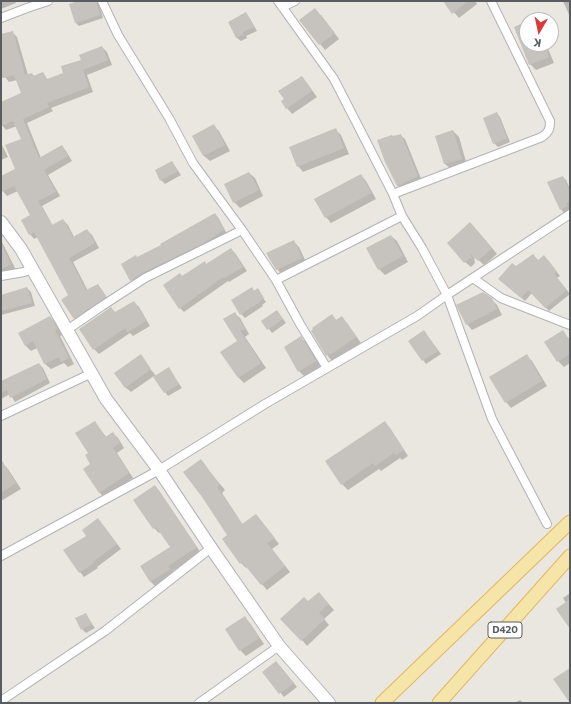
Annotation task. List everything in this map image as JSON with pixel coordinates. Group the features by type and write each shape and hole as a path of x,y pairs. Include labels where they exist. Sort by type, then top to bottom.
{"main road":[{"path":"1,222 21,249 106,399 159,470 279,646 329,703"},
{"path":"382,703 570,522"},
{"name":"D420","path":"440,703 570,556"}],"street":[{"path":"1,18 26,4 48,1"},
{"path":"102,1 118,34 169,118 193,163 276,280 300,324 327,368"},
{"path":"295,1 280,4 334,79 393,194 402,216 422,248 447,295 492,419 547,524"},
{"path":"393,194 547,134 550,128 550,121 492,1"},
{"path":"1,556 159,470 233,423 417,316 570,214"},
{"path":"276,280 402,216"},
{"path":"67,330 145,278 242,230"},
{"path":"1,276 32,269"},
{"path":"473,278 501,298 570,324"},
{"path":"1,416 92,374"},
{"path":"1,701 104,631 211,548"},
{"path":"199,703 279,646"}],"building":[{"path":"78,1 96,1 100,15 75,23 69,4"},
{"path":"443,1 468,1 452,14"},
{"path":"315,8 335,33 319,45 299,20"},
{"path":"246,12 254,27 243,32 244,34 236,38 228,22"},
{"path":"519,25 519,40 514,27"},
{"path":"13,31 25,75 32,73 33,76 43,72 47,79 63,73 61,66 81,60 79,55 102,46 108,60 83,70 89,87 47,103 49,107 23,119 39,158 62,145 68,156 44,170 56,192 38,201 52,225 63,219 73,237 87,229 95,243 69,258 86,290 98,284 106,297 74,319 61,300 68,295 34,232 29,235 21,220 30,215 14,186 1,192 1,176 15,169 5,145 21,139 13,121 1,126 1,102 21,93 14,75 3,78 1,69 1,34"},
{"path":"524,52 547,52 549,57 529,65"},
{"path":"302,76 312,91 286,109 281,101 284,99 278,91"},
{"path":"497,112 507,138 493,144 483,118"},
{"path":"214,124 225,145 203,156 192,136"},
{"path":"336,128 344,148 297,167 289,147"},
{"path":"453,130 462,159 444,164 435,136"},
{"path":"401,134 418,176 397,186 385,162 377,140 392,135"},
{"path":"172,161 178,171 160,181 155,170"},
{"path":"249,172 259,190 233,203 224,184"},
{"path":"361,174 371,193 325,218 314,199"},
{"path":"563,176 570,192 570,201 566,203 568,206 560,210 547,182"},
{"path":"215,213 224,230 202,244 142,273 130,281 121,264 136,255 137,257 161,245 160,244"},
{"path":"470,222 492,248 478,261 469,253 473,260 470,258 464,263 447,243"},
{"path":"391,235 403,256 378,270 366,248"},
{"path":"294,240 302,258 276,270 266,253"},
{"path":"1,243 11,264 1,269"},
{"path":"231,248 243,267 224,278 223,277 179,309 163,285 180,273 182,276 205,261 206,264"},
{"path":"533,254 538,260 544,255 557,272 554,274 567,290 545,308 528,290 521,298 498,279 512,263 516,266"},
{"path":"27,287 32,303 1,311 1,295"},
{"path":"252,287 254,291 258,288 264,298 240,315 231,300"},
{"path":"483,292 492,298 497,309 466,325 456,305"},
{"path":"134,301 146,321 128,332 125,328 93,350 79,329 111,307 115,312"},
{"path":"277,310 283,319 267,330 261,321"},
{"path":"235,312 245,329 240,331 261,363 238,378 220,352 237,341 223,319"},
{"path":"332,314 336,320 342,316 356,337 330,355 329,353 326,356 311,331 313,329 312,328"},
{"path":"50,316 58,329 55,330 69,358 61,362 59,357 44,364 33,341 25,346 18,333"},
{"path":"424,330 438,351 422,361 408,341"},
{"path":"563,330 570,341 570,354 557,362 544,342"},
{"path":"301,336 316,361 298,372 284,347"},
{"path":"141,354 151,369 125,388 114,373"},
{"path":"527,354 542,381 505,403 489,377"},
{"path":"39,363 47,379 10,398 7,390 1,393 1,381"},
{"path":"169,367 179,384 164,393 153,377"},
{"path":"95,421 105,437 113,432 120,443 113,448 129,473 99,493 83,469 90,464 85,455 88,453 75,433"},
{"path":"385,421 404,450 396,455 394,453 375,466 373,463 341,485 325,461"},
{"path":"1,459 16,483 1,493"},
{"path":"201,459 220,485 217,487 242,524 256,514 275,538 267,543 285,566 261,585 242,562 240,564 222,539 227,535 202,497 183,472"},
{"path":"155,485 197,547 168,566 171,569 150,582 140,566 170,547 156,527 153,529 133,500"},
{"path":"98,518 117,544 79,573 63,550 86,536 82,530"},
{"path":"319,592 329,604 319,613 325,619 301,641 280,619 304,597 308,601"},
{"path":"570,599 570,629 556,609"},
{"path":"86,613 92,624 81,630 75,618"},
{"path":"245,616 259,638 239,651 225,629"},
{"path":"276,661 294,683 279,694 262,672"},
{"path":"570,668 570,703 553,679"}]}
